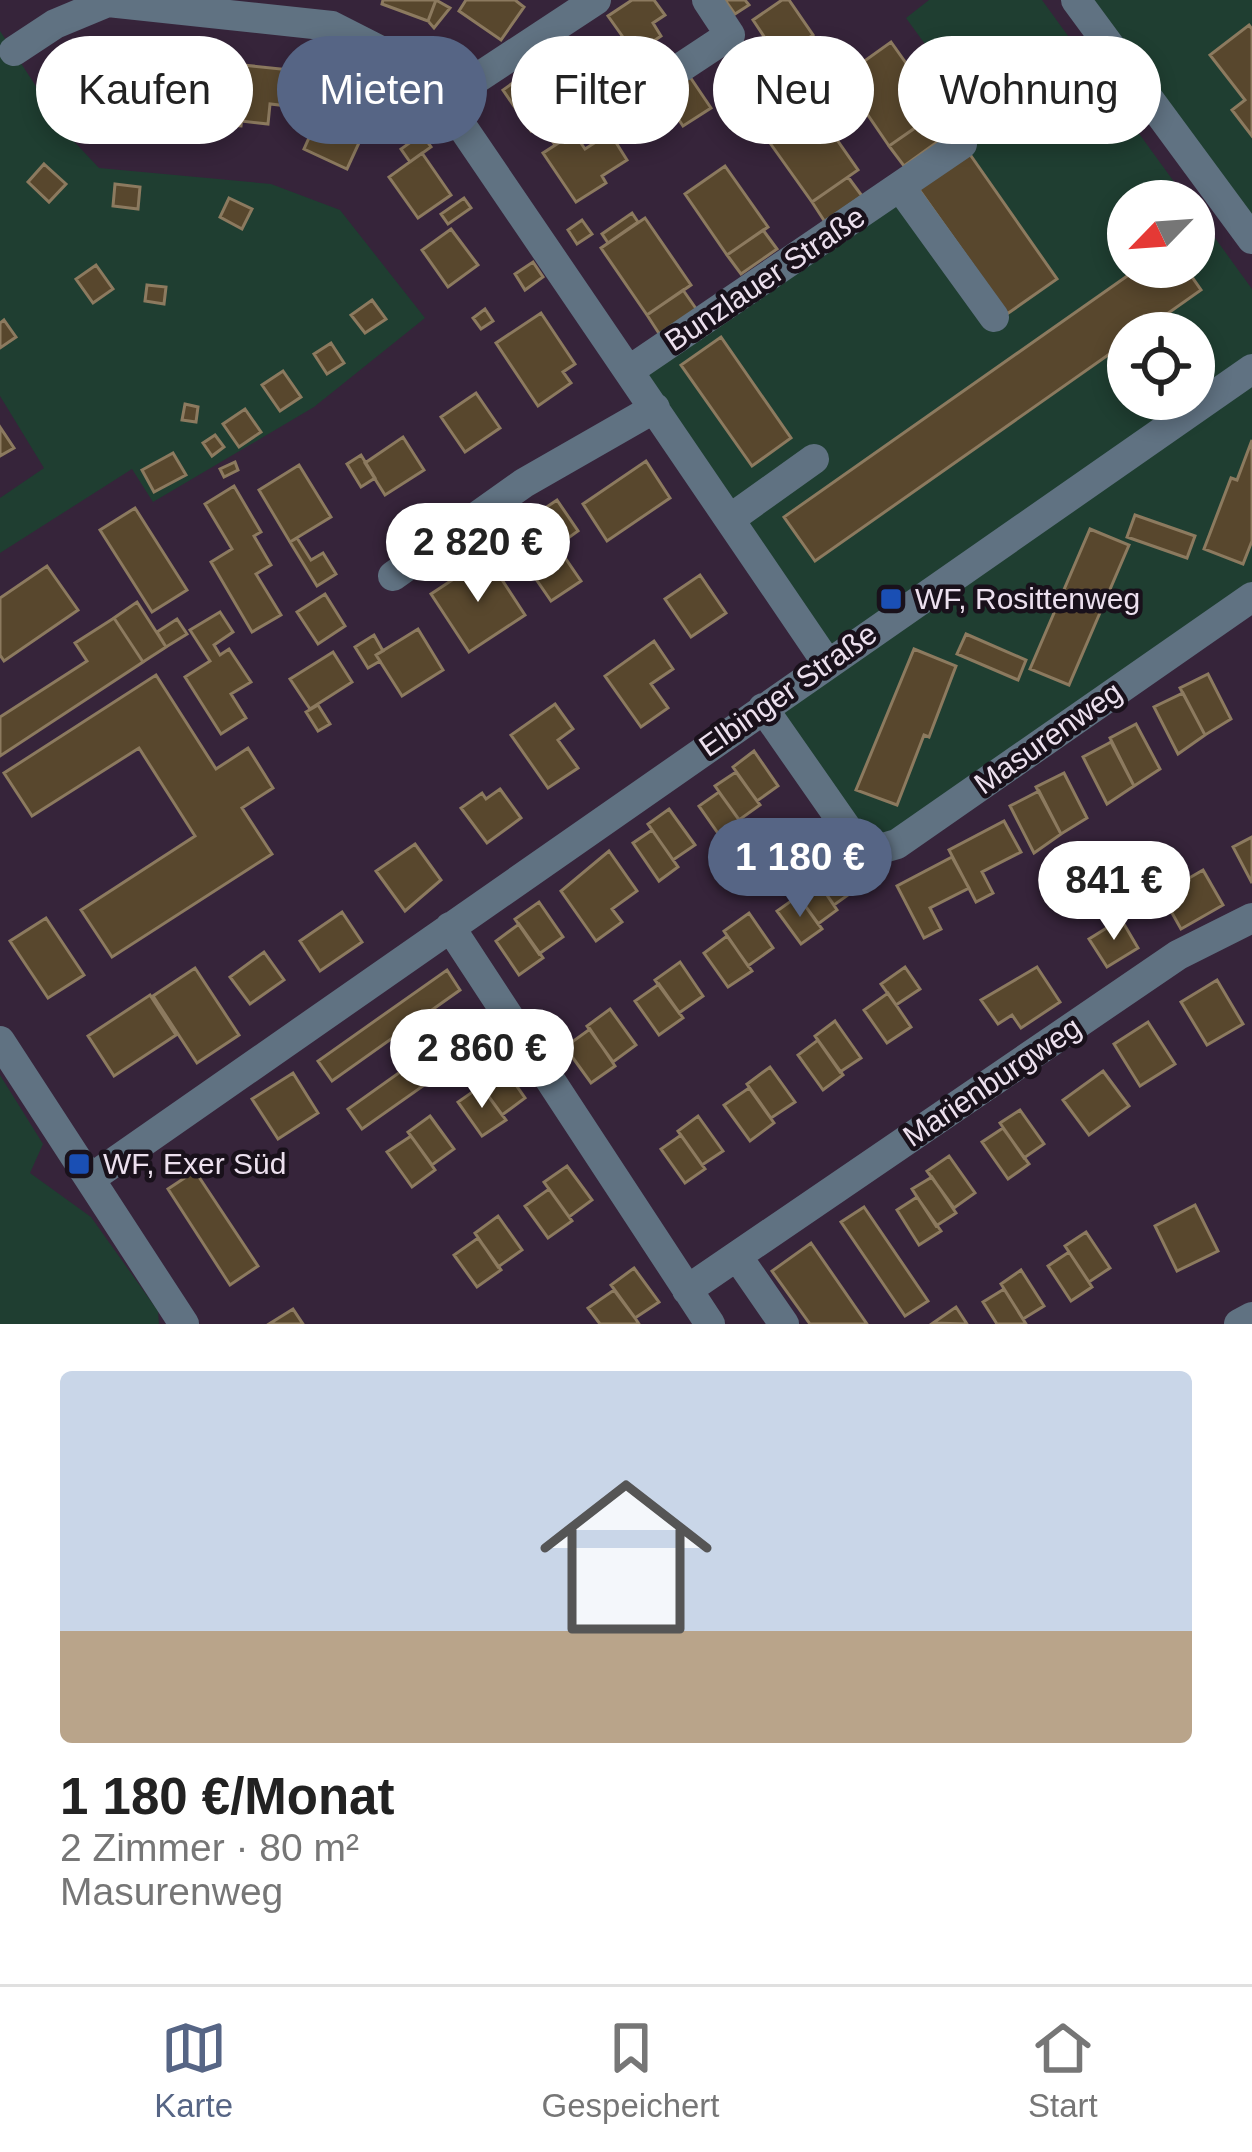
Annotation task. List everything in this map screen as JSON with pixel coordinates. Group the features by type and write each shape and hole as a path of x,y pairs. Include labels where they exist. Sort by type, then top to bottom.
{"street":[{"path":"487,72 596,0"},
{"path":"689,62 730,35 707,0"},
{"path":"1076,0 1252,239"},
{"path":"14,52 55,24 108,2 332,26 352,36"},
{"path":"475,144 827,663"},
{"name":"Bunzlauer Straße","path":"630,370 962,144"},
{"path":"900,187 994,317"},
{"name":"Elbinger Straße","path":"90,1179 1252,370"},
{"path":"393,575 524,483 655,408"},
{"path":"730,519 814,459"},
{"name":"Masurenweg","path":"763,708 855,840 873,851 897,844 1252,597"},
{"name":"Marienburgweg","path":"687,1290 1178,955 1252,918"},
{"path":"450,928 710,1324"},
{"path":"0,1041 184,1324"},
{"path":"737,1256 784,1324"},
{"path":"1238,1324 1252,1317"}],"green space":[{"path":"929,0 1042,0 1068,36 919,36 906,18"},
{"path":"1076,0 1252,0 1252,239 1215,189 1215,180 1209,180 1161,115 1161,36 1103,36"},
{"path":"0,31 36,86 36,144 76,144 99,168 271,184 340,210 425,318 314,407 153,502 132,469 0,553 0,498 44,468 0,396"},
{"path":"962,144 1147,144 1173,180 1107,180 1107,288 1215,288 1215,238 1252,289 1252,597 873,851 763,708 827,663 630,370"},
{"path":"0,1075 43,1144 30,1173 91,1217 158,1311 159,1324 0,1324"}],"building":[{"path":"383,0 436,0 428,21 382,4"},
{"path":"436,0 450,8 434,28 428,21"},
{"path":"466,0 515,0 524,7 501,40 459,11"},
{"path":"632,0 654,0 665,15 653,23 661,36 622,36 608,16"},
{"path":"725,0 745,0 749,5 735,14"},
{"path":"789,0 813,35 764,36 753,20"},
{"path":"1249,25 1252,136 1232,110 1245,100 1210,55"},
{"path":"891,42 898,52 898,140 889,146 874,124 874,54"},
{"path":"253,66 277,69 277,105 270,104 268,124 253,122"},
{"path":"689,75 711,108 689,122"},
{"path":"898,140 898,144 934,144 904,166 889,146"},
{"path":"306,144 358,144 347,169 304,149"},
{"path":"408,144 431,147 410,162 401,149"},
{"path":"557,144 582,144 585,149 593,144 617,144 627,160 602,176 606,183 576,202 543,153"},
{"path":"771,144 840,144 858,170 812,202"},
{"path":"422,153 451,195 418,218 389,177"},
{"path":"969,153 1057,279 1007,314 918,188"},
{"path":"44,164 66,184 49,202 28,182"},
{"path":"725,166 768,227 727,255 685,194"},
{"path":"848,177 862,196 825,222 812,202"},
{"path":"115,184 140,187 138,209 113,206"},
{"path":"229,198 252,209 242,229 220,217"},
{"path":"464,198 471,208 448,224 441,214"},
{"path":"632,213 638,222 608,243 602,234"},
{"path":"645,218 691,285 647,315 601,248"},
{"path":"582,220 592,234 577,244 568,230"},
{"path":"451,229 478,265 448,287 422,250"},
{"path":"763,230 777,249 741,274 727,255"},
{"path":"533,262 543,277 525,290 515,274"},
{"path":"96,265 113,289 93,303 76,279"},
{"path":"147,285 166,287 164,304 145,301"},
{"path":"1110,288 1201,290 1170,312 1107,312 1107,356 815,561 784,517"},
{"path":"683,290 697,310 660,335 647,315"},
{"path":"372,300 386,319 365,333 351,315"},
{"path":"485,309 493,321 481,329 473,318"},
{"path":"541,313 575,364 563,372 571,383 538,406 496,343"},
{"path":"4,320 16,337 0,348 0,323"},
{"path":"721,337 791,438 752,466 681,365"},
{"path":"331,343 344,363 327,374 314,354"},
{"path":"283,371 301,397 280,411 262,385"},
{"path":"476,393 500,428 465,452 441,417"},
{"path":"185,404 198,407 196,422 182,420"},
{"path":"245,409 261,432 239,447 223,424"},
{"path":"0,427 14,448 0,456"},
{"path":"215,435 224,447 212,456 203,443"},
{"path":"403,437 424,470 385,495 365,463"},
{"path":"1252,440 1252,541 1243,564 1204,549 1231,478 1237,480"},
{"path":"173,453 186,475 154,492 142,470"},
{"path":"361,455 375,478 361,487 347,464"},
{"path":"646,461 670,498 607,541 583,504"},
{"path":"235,462 238,470 224,477 220,469"},
{"path":"299,465 331,517 290,542 259,490"},
{"path":"234,486 261,532 254,536 271,565 256,574 281,615 252,632 211,562 232,549 205,504"},
{"path":"557,500 578,531 557,546 581,581 551,601 512,544 520,538 514,529"},
{"path":"135,508 187,590 152,612 100,530"},
{"path":"1135,515 1195,536 1187,558 1127,537"},
{"path":"1090,529 1129,545 1069,685 1030,669"},
{"path":"463,534 476,554 455,567 442,547"},
{"path":"297,538 311,560 323,553 336,574 317,586 290,542"},
{"path":"487,557 525,615 469,652 431,594"},
{"path":"47,566 78,610 4,661 0,655 0,598"},
{"path":"700,575 726,613 691,637 665,599"},
{"path":"325,594 345,626 318,644 297,612"},
{"path":"137,602 166,647 143,662 114,618"},
{"path":"220,612 233,632 214,645 220,655 229,649 251,682 231,694 246,718 221,734 185,677 210,661 190,630"},
{"path":"114,618 143,662 0,756 0,717 87,661 75,643"},
{"path":"177,619 187,634 166,647 157,632"},
{"path":"418,629 443,670 402,696 376,655"},
{"path":"966,634 1026,660 1018,680 957,654"},
{"path":"374,635 383,651 376,655 380,661 368,668 355,647"},
{"path":"654,641 673,669 651,684 668,708 641,727 605,676"},
{"path":"914,649 956,666 897,805 856,790"},
{"path":"333,652 352,682 310,709 290,679"},
{"path":"1208,674 1231,719 1205,735 1180,688"},
{"path":"156,675 216,769 248,748 273,788 242,808 272,854 112,957 81,910 195,836 139,748 32,816 4,773"},
{"path":"1183,693 1205,735 1178,754 1154,707"},
{"path":"555,704 573,729 558,740 578,768 548,788 511,735"},
{"path":"318,705 330,724 318,731 306,712"},
{"path":"1136,724 1160,769 1134,786 1110,738"},
{"path":"1111,742 1134,786 1107,804 1083,757"},
{"path":"754,751 778,786 757,801 733,767"},
{"path":"736,772 760,805 739,820 715,786"},
{"path":"1064,773 1087,818 1061,834 1036,787"},
{"path":"500,789 521,818 487,843 461,808 482,793 486,799"},
{"path":"1039,791 1061,834 1034,853 1010,806"},
{"path":"719,792 743,825 722,839 699,806"},
{"path":"669,809 695,845 673,860 648,824"},
{"path":"1004,821 1021,852 982,872 993,893 976,902 949,850"},
{"path":"652,830 678,867 659,881 633,843"},
{"path":"1252,837 1252,883 1233,847"},
{"path":"415,844 441,880 405,911 376,871"},
{"path":"609,851 637,891 612,909 622,922 596,941 561,891"},
{"path":"832,856 855,890 834,905 810,871"},
{"path":"952,857 969,888 930,908 941,929 924,938 897,886"},
{"path":"1203,870 1223,905 1181,929 1158,888"},
{"path":"814,876 837,910 818,924 794,890"},
{"path":"798,896 822,929 801,944 777,911"},
{"path":"539,902 563,937 539,954 515,919"},
{"path":"342,912 362,942 320,971 300,941"},
{"path":"749,913 773,948 748,966 724,931"},
{"path":"46,918 84,975 48,998 10,941"},
{"path":"1121,919 1138,948 1107,967 1089,939"},
{"path":"519,924 543,958 519,975 496,941"},
{"path":"727,936 752,971 728,987 704,953"},
{"path":"264,952 284,980 250,1004 230,977"},
{"path":"680,962 703,996 679,1013 655,980"},
{"path":"905,967 920,989 896,1005 881,984"},
{"path":"1037,967 1060,1002 1021,1028 1012,1015 998,1024 981,1000"},
{"path":"195,968 239,1035 197,1063 153,996"},
{"path":"447,970 460,990 332,1081 318,1061"},
{"path":"1217,980 1243,1024 1207,1045 1181,1002"},
{"path":"659,984 683,1018 659,1035 635,1001"},
{"path":"888,993 911,1027 887,1043 864,1010"},
{"path":"150,995 176,1035 114,1076 88,1036"},
{"path":"610,1009 636,1045 613,1062 587,1026"},
{"path":"476,1018 491,1038 362,1129 348,1109"},
{"path":"835,1021 861,1058 840,1072 815,1036"},
{"path":"1148,1022 1175,1064 1140,1086 1114,1044"},
{"path":"590,1029 615,1066 591,1083 565,1047"},
{"path":"818,1040 843,1075 823,1090 798,1055"},
{"path":"502,1065 525,1098 502,1115 478,1082"},
{"path":"770,1067 795,1102 771,1118 747,1084"},
{"path":"1103,1071 1129,1106 1089,1135 1063,1100"},
{"path":"293,1073 318,1113 278,1139 252,1099"},
{"path":"481,1086 506,1120 482,1136 458,1102"},
{"path":"749,1088 774,1123 750,1141 724,1105"},
{"path":"1020,1110 1044,1144 1024,1158 1000,1123"},
{"path":"430,1116 454,1149 432,1165 408,1132"},
{"path":"698,1116 723,1151 702,1165 678,1131"},
{"path":"1003,1128 1029,1164 1008,1179 982,1142"},
{"path":"681,1135 705,1169 685,1183 661,1149"},
{"path":"411,1136 435,1170 412,1187 387,1152"},
{"path":"949,1156 975,1193 954,1208 927,1171"},
{"path":"567,1166 592,1200 569,1217 544,1182"},
{"path":"195,1171 258,1266 230,1285 168,1189"},
{"path":"932,1177 956,1213 936,1226 912,1189"},
{"path":"549,1189 572,1221 548,1238 525,1206"},
{"path":"917,1197 941,1231 919,1245 897,1210"},
{"path":"1195,1205 1218,1251 1177,1271 1155,1226"},
{"path":"864,1207 928,1301 905,1316 841,1222"},
{"path":"498,1216 522,1250 498,1267 475,1233"},
{"path":"1086,1232 1110,1268 1089,1282 1065,1246"},
{"path":"478,1238 501,1270 477,1287 454,1255"},
{"path":"811,1243 867,1324 810,1324 772,1271"},
{"path":"1069,1252 1092,1287 1071,1301 1048,1266"},
{"path":"634,1268 659,1302 635,1318 611,1285"},
{"path":"1021,1270 1044,1306 1023,1319 1001,1284"},
{"path":"1004,1289 1026,1324 997,1324 983,1302"},
{"path":"614,1290 639,1324 600,1324 588,1308"},
{"path":"956,1307 967,1324 933,1323"},
{"path":"293,1309 303,1324 269,1324"}],"place":[{"name":"WF, Rosittenweg","path":"891,599"},
{"name":"WF, Exer Süd","path":"79,1164"}]}
